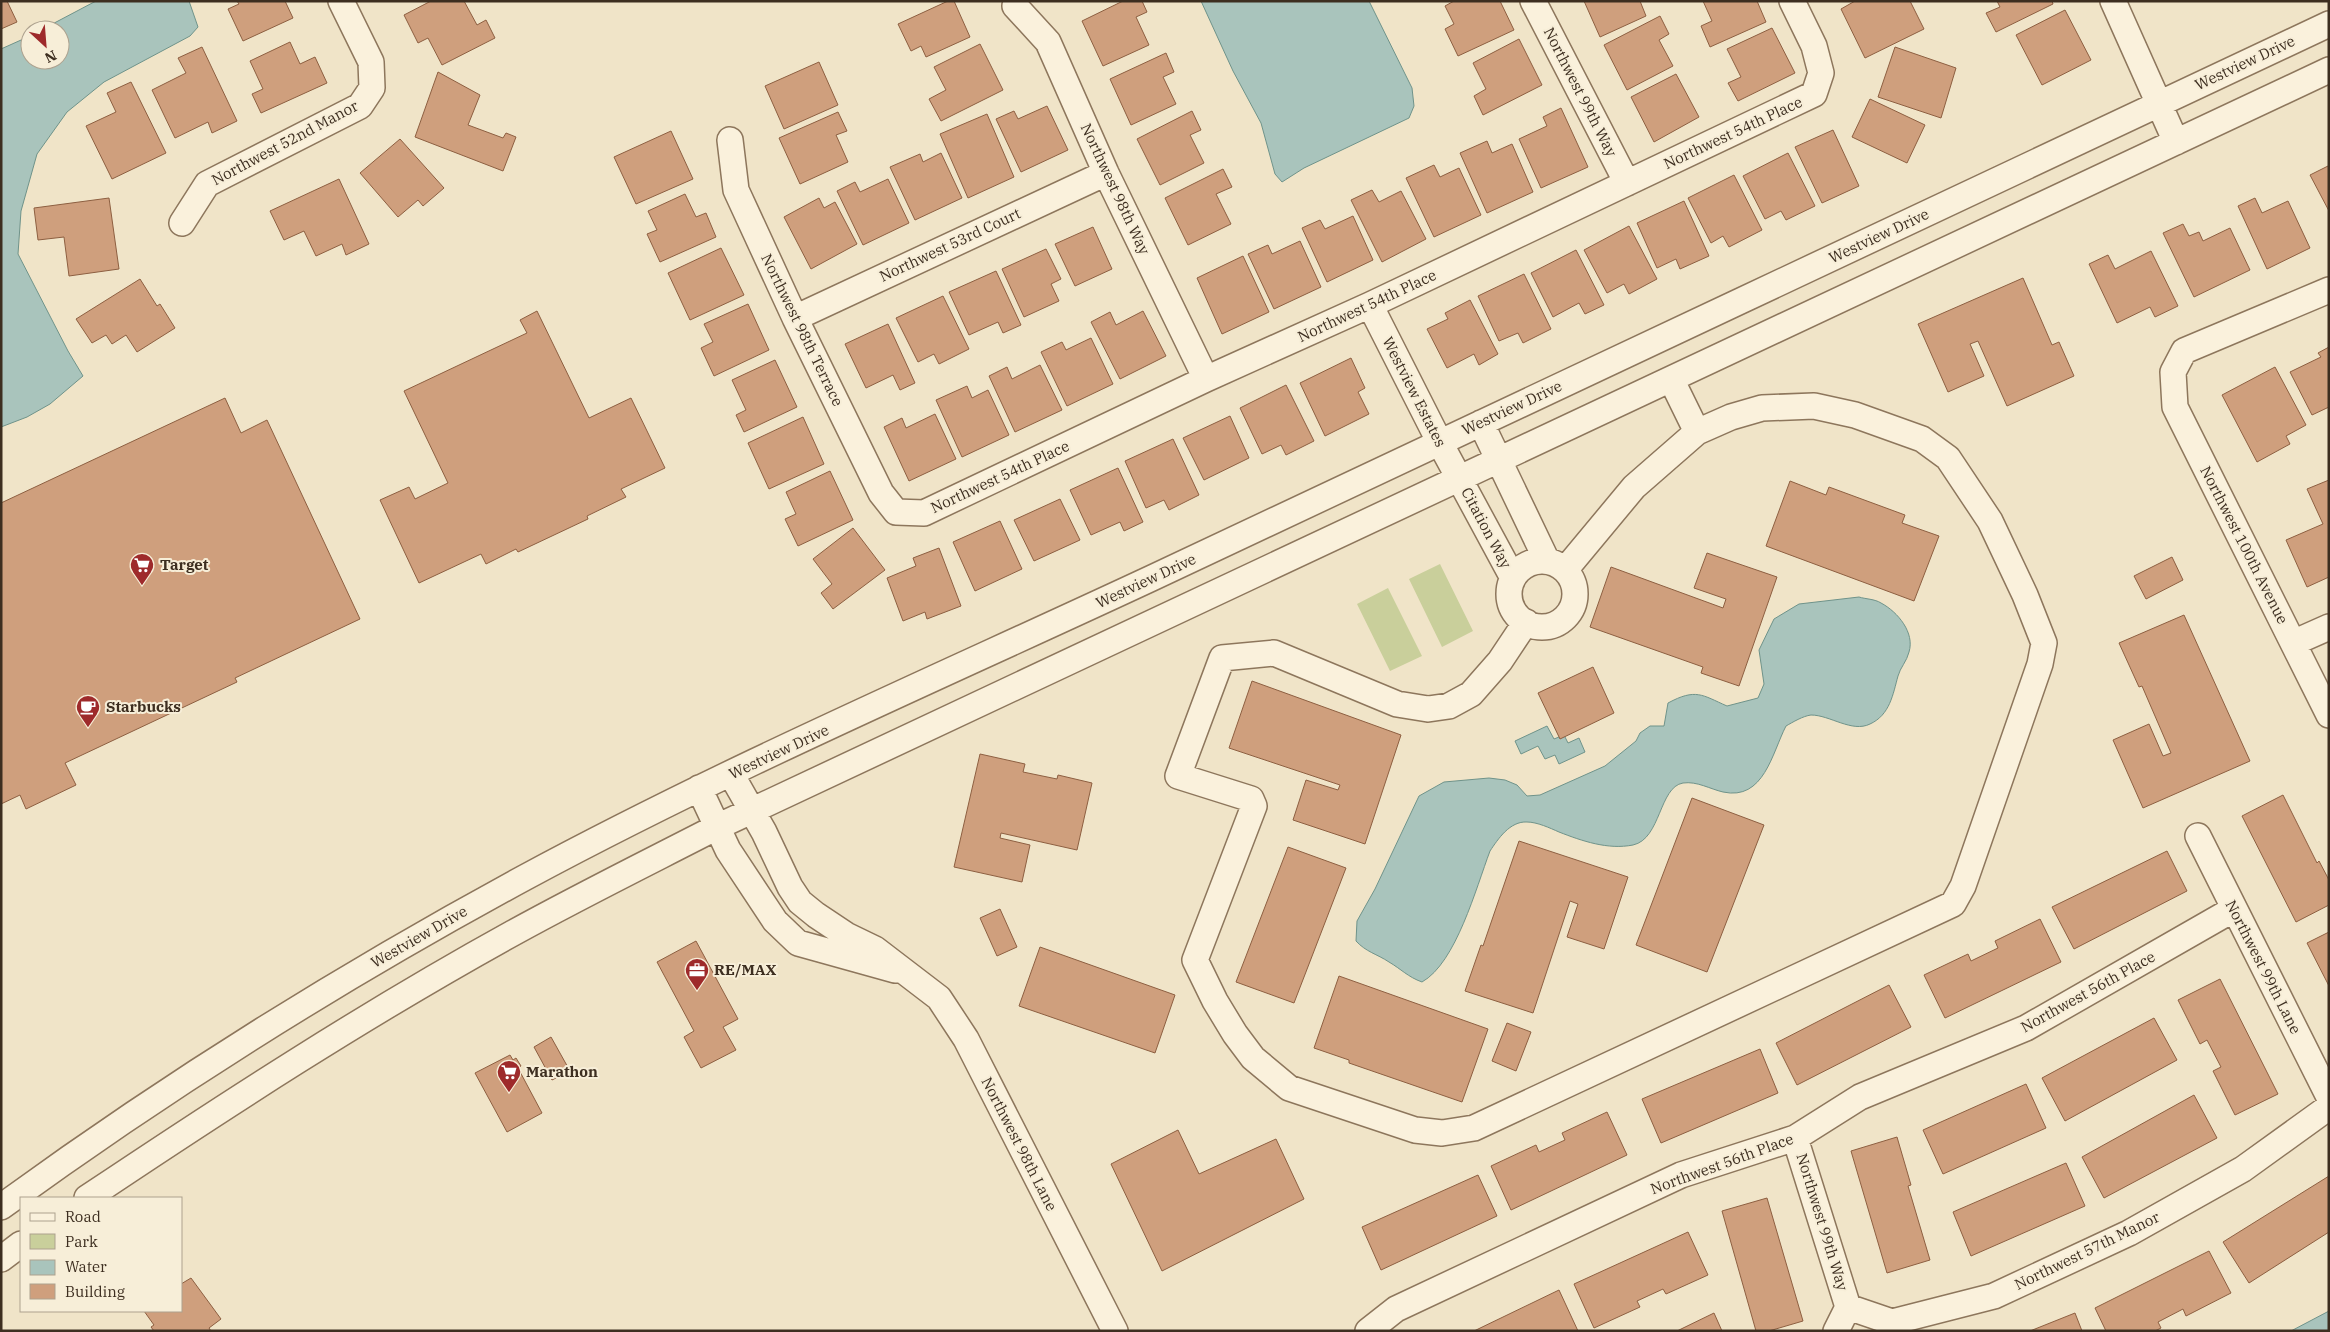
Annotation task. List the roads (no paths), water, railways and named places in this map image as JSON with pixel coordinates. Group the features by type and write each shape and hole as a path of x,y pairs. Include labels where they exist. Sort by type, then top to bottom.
{"street":[{"name":"Northwest 52nd Manor","path":"182,223 207,184 360,106 372,88 371,62 341,1"},
{"name":"Northwest 99th Way","path":"1533,1 1627,183"},
{"name":"Northwest 54th Place","path":"896,512 924,513 1206,379 1370,305 1814,94 1821,73 1814,46 1792,1"},
{"path":"2113,1 2176,142"},
{"name":"Northwest 98th Way","path":"1015,6 1048,42 1106,173 1206,379"},
{"name":"Westview Drive","path":"1,1207 153,1102 386,955 525,878 699,788 2329,24"},
{"path":"88,1197 249,1090 404,995 514,932 717,827 2329,70"},
{"name":"Northwest 98th Terrace","path":"730,140 736,190 795,318 881,492 896,512"},
{"name":"Northwest 53rd Court","path":"795,318 1106,173"},
{"name":"Northwest 100th Avenue","path":"2329,290 2184,351 2173,372 2175,407 2329,715"},
{"name":"Westview Estates","path":"1370,305 1459,478"},
{"path":"1671,379 1697,432"},
{"path":"1481,423 1556,565 1571,578 1575,588 1575,598 1569,613 1557,623 1547,626 1536,626 1526,622 1518,616 1510,598 1513,578 1528,564 1556,565 1634,487 1697,432 1731,417 1762,408 1814,406 1855,415 1922,439 1948,458 1990,521 2025,595 2044,643 2043,656 1963,886 1954,904 1474,1128 1442,1133 1415,1130 1289,1088 1253,1058 1235,1034 1215,1001 1196,960 1254,806 1251,799 1178,776 1222,658 1274,653 1398,704 1428,709 1450,706 1471,694 1500,661 1526,622"},
{"name":"Citation Way","path":"1459,478 1513,578"},
{"path":"2293,643 2329,627"},
{"name":"Northwest 98th Lane","path":"731,774 764,832 790,888 800,902 816,916 846,935 876,949 939,998 966,1039 1115,1331"},
{"name":"Northwest 98th Lane","path":"699,788 728,850 775,921 798,943 905,973"},
{"name":"Northwest 99th Lane","path":"2198,836 2329,1097"},
{"name":"Northwest 56th Place","path":"1368,1331 1396,1309 1681,1176 1796,1138 1860,1097 2026,1028 2234,909"},
{"name":"Northwest 57th Manor","path":"1848,1307 1892,1322 1994,1296 2129,1233 2162,1215 2243,1169 2329,1107"},
{"name":"Northwest 99th Way","path":"1796,1138 1848,1307"},
{"path":"1,1259 20,1245"},
{"path":"1836,1331 1848,1307"}],"water":[{"path":"96,1 189,1 198,27 190,36 104,82 67,112 37,154 21,211 18,254 83,376 50,404 27,417 1,427 1,49 20,40 20,70 70,70 70,20 60,20"},
{"path":"1201,1 1369,1 1412,88 1414,106 1409,118 1304,168 1282,182 1275,174 1261,123 1233,71"},
{"path":"1859,597 1879,602 1887,607 1899,617 1910,638 1908,655 1899,673 1890,703 1877,720 1863,726 1848,725 1811,715 1795,721 1786,726 1765,772 1748,789 1737,793 1723,792 1698,784 1683,783 1675,787 1669,794 1649,833 1642,841 1633,845 1595,844 1535,823 1521,822 1515,824 1505,832 1490,851 1464,923 1445,959 1422,982 1356,941 1357,921 1375,889 1419,796 1444,782 1489,778 1505,780 1517,785 1527,796 1540,795 1605,766 1636,741 1640,733 1650,726 1664,726 1668,703 1678,698 1692,694 1699,695 1727,706 1758,698 1764,684 1759,650 1774,619 1799,604"},
{"path":"1547,726 1554,739 1564,735 1568,743 1579,738 1585,752 1559,764 1555,755 1545,759 1538,746 1521,754 1515,741"},
{"path":"2329,1311 2329,1331 2291,1331"}],"place":[{"name":"Target","path":"142,586"},
{"name":"Starbucks","path":"88,728"},
{"name":"RE/MAX","path":"697,991"},
{"name":"Marathon","path":"509,1093"}]}
